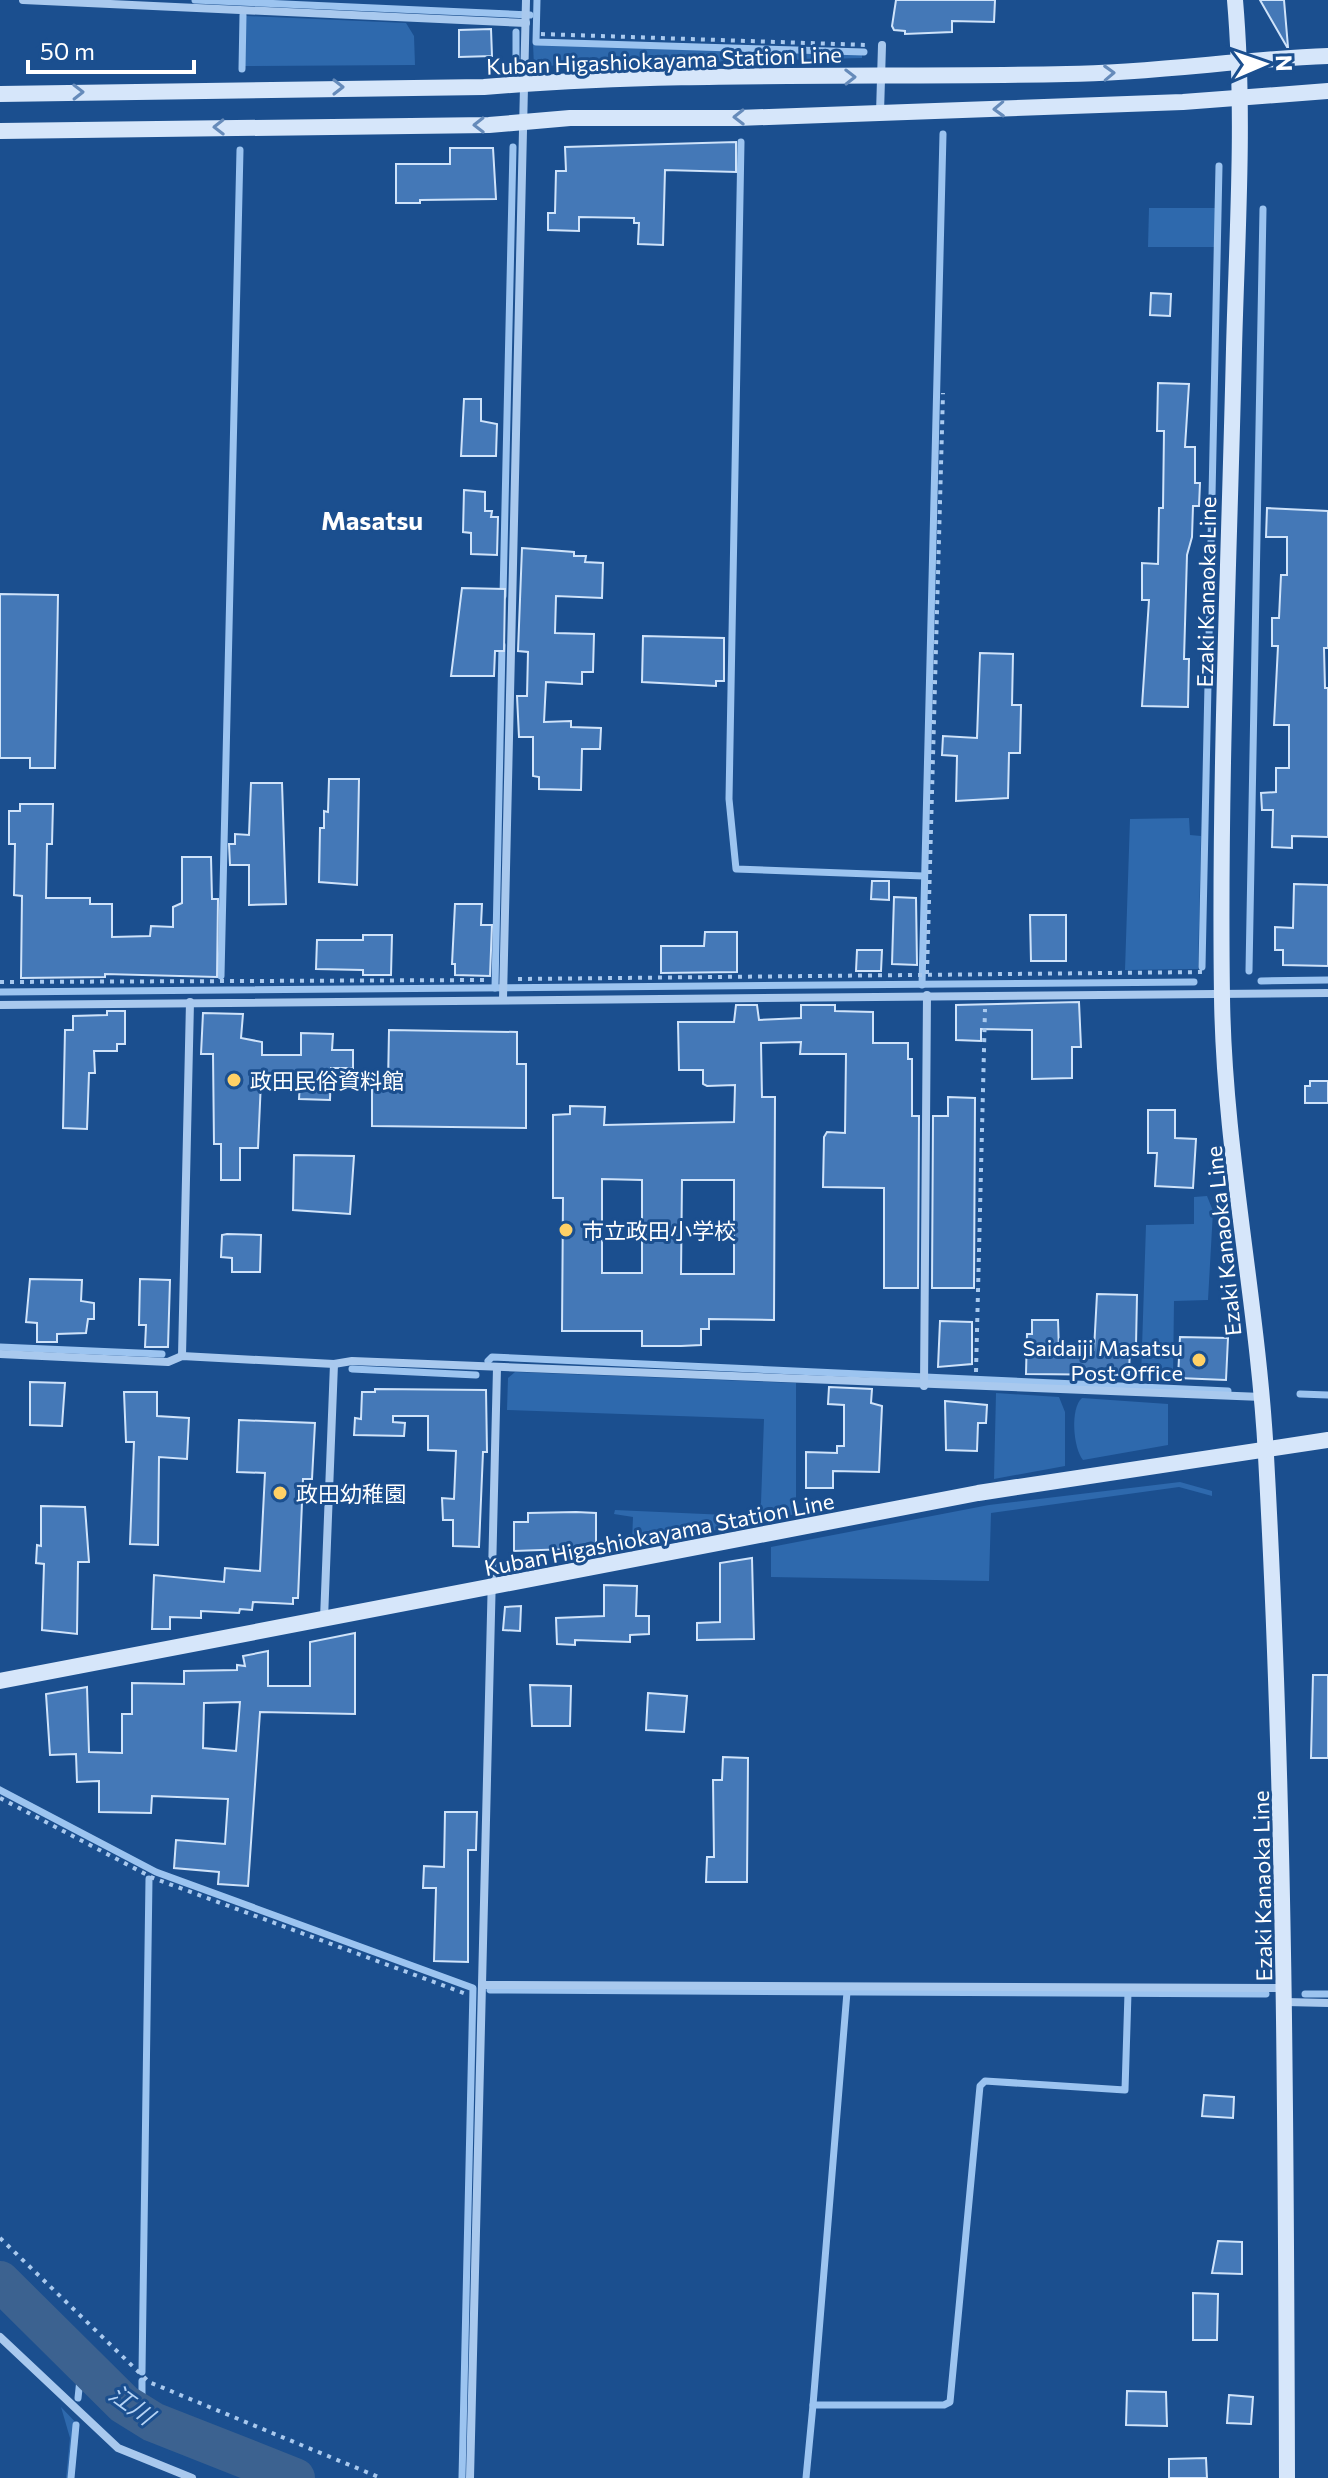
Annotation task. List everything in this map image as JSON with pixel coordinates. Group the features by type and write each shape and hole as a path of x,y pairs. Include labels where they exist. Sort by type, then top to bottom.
{"main road":[{"name":"Ezaki Kanaoka Line","path":"1235,0 1239,97 1222,995 1229,1092 1262,1397 1280,1731 1286,1995 1287,2478"},
{"name":"Kuban Higashiokayama Station Line","path":"0,94 1066,74 1328,56"},
{"path":"0,131 489,125 880,113 1328,91"},
{"name":"Kuban Higashiokayama Station Line","path":"0,1681 978,1493 1328,1440"}],"street":[{"path":"23,0 526,13 500,980 503,996"},
{"path":"880,113 882,45"},
{"path":"0,1005 503,996 1328,993"},
{"path":"924,1380 927,995"},
{"path":"182,1356 190,1002"},
{"path":"0,1354 168,1362 182,1356 334,1364 352,1361 924,1380 1262,1397"},
{"path":"324,1621 334,1364"},
{"path":"470,2478 497,1368"},
{"path":"484,1985 1286,1995 1328,2003"},
{"path":"0,2337 118,2448 192,2478"}],"path":[{"path":"538,34 882,45"},
{"path":"924,976 943,393"},
{"path":"0,982 1222,972"},
{"path":"976,1373 985,995"},
{"path":"0,1798 153,1878 470,1995"},
{"path":"0,2238 149,2382 381,2478"}],"shaded area":[{"path":"246,16 406,23 414,36 415,65 245,66"},
{"path":"533,44 862,53 862,58 534,66"},
{"path":"1149,208 1217,208 1216,247 1148,247"},
{"path":"1189,818 1190,835 1201,836 1198,969 1125,970 1130,819"},
{"path":"1207,1196 1213,1211 1208,1300 1174,1301 1173,1379 1141,1378 1146,1225 1194,1224 1194,1197"},
{"path":"515,1372 796,1383 796,1514 607,1552 608,1548 632,1542 633,1517 614,1514 615,1510 749,1516 757,1512 761,1503 764,1419 507,1410 508,1378"},
{"path":"996,1393 1059,1397 1065,1412 1065,1466 994,1479"},
{"path":"1082,1398 1168,1404 1168,1445 1083,1460 1074,1428 1076,1410"},
{"path":"1180,1482 1212,1491 1212,1496 1179,1487 991,1513 989,1581 771,1577 771,1547 989,1505"},
{"path":"61,2407 79,2426 74,2478 66,2478 70,2438"}],"building":[{"path":"896,0 995,0 994,22 952,21 952,32 905,34 905,31 894,30 892,26"},
{"path":"1260,0 1284,0 1288,47 1287,47"},
{"path":"491,29 492,56 459,57 459,30"},
{"path":"736,142 736,172 665,170 663,245 638,244 639,223 634,223 634,218 579,217 579,231 548,230 548,213 555,213 556,171 566,171 565,147"},
{"path":"450,148 493,148 496,199 396,203 396,164 450,164"},
{"path":"1151,293 1171,294 1170,316 1150,315"},
{"path":"1158,383 1189,384 1185,447 1195,447 1195,483 1200,483 1199,506 1193,506 1192,537 1187,555 1184,659 1189,659 1188,707 1142,706 1149,600 1142,600 1142,563 1158,564 1159,508 1163,508 1164,431 1157,431"},
{"path":"464,399 481,399 481,421 497,424 496,456 461,456"},
{"path":"464,490 485,492 485,511 492,511 491,517 498,517 497,555 471,554 471,533 463,532"},
{"path":"1267,508 1328,511 1328,648 1324,648 1325,688 1328,688 1328,837 1292,836 1292,848 1272,847 1273,810 1262,810 1261,793 1276,792 1276,768 1289,768 1289,725 1274,725 1278,646 1272,646 1272,618 1279,618 1281,575 1287,575 1287,537 1266,537"},
{"path":"522,548 574,552 574,556 586,556 585,562 603,563 602,598 556,596 555,633 594,634 593,672 582,672 582,684 546,682 544,722 571,721 571,727 601,728 600,749 582,749 581,790 539,789 539,777 533,776 533,737 519,737 517,696 527,696 528,652 518,651"},
{"path":"462,588 505,589 504,651 495,651 494,676 451,676"},
{"path":"0,594 58,595 55,768 30,768 30,758 0,758"},
{"path":"643,636 724,638 724,681 716,681 716,686 642,682"},
{"path":"980,653 1013,654 1012,705 1021,705 1020,753 1009,753 1008,798 956,801 957,756 942,755 943,736 977,738"},
{"path":"329,779 359,779 357,885 319,882 320,828 324,828 324,811 328,812"},
{"path":"251,783 282,783 286,904 249,905 249,865 230,865 229,844 235,844 235,834 249,835"},
{"path":"20,804 53,804 52,844 47,844 46,898 90,898 90,904 112,904 112,937 150,936 151,926 173,927 173,907 182,903 182,857 211,857 212,899 218,899 217,977 105,974 105,977 21,978 22,896 14,895 15,844 9,844 9,811 20,811"},
{"path":"872,881 889,881 889,900 871,899"},
{"path":"1294,884 1328,885 1328,966 1283,965 1283,950 1275,950 1275,927 1293,928"},
{"path":"894,897 916,898 917,965 892,964"},
{"path":"455,904 482,904 481,925 492,925 490,976 455,975 455,964 452,964"},
{"path":"1030,915 1066,915 1066,961 1031,961"},
{"path":"705,932 737,932 737,972 661,973 661,946 704,946"},
{"path":"363,935 392,935 391,975 363,975 363,970 316,969 317,940 363,940"},
{"path":"857,950 882,950 881,971 856,971"},
{"path":"1079,1002 1081,1047 1072,1047 1072,1078 1032,1079 1032,1030 981,1029 981,1041 956,1040 956,1005"},
{"path":"736,1005 757,1005 759,1020 801,1018 801,1005 835,1005 835,1011 873,1012 873,1043 908,1043 908,1059 912,1059 912,1116 919,1116 918,1288 884,1288 884,1188 823,1187 824,1137 827,1132 845,1133 846,1054 800,1054 801,1042 761,1043 762,1097 775,1097 774,1320 709,1319 709,1329 701,1329 701,1345 642,1346 642,1331 562,1331 563,1198 553,1198 553,1115 570,1114 570,1106 605,1107 604,1125 734,1122 735,1085 707,1086 703,1084 703,1070 679,1070 678,1022 734,1022","holes":["602,1179 642,1180 642,1273 602,1273","682,1180 734,1180 734,1274 681,1274"]},
{"path":"107,1011 125,1011 125,1044 117,1044 117,1051 94,1051 95,1073 89,1073 87,1129 63,1128 65,1030 73,1030 73,1016 107,1015"},
{"path":"203,1013 243,1014 241,1038 262,1042 262,1055 301,1055 301,1033 333,1034 332,1050 353,1050 353,1068 331,1068 330,1100 299,1099 300,1082 261,1081 258,1148 240,1148 240,1180 221,1180 221,1144 214,1144 213,1054 201,1054"},
{"path":"389,1030 517,1032 517,1064 526,1064 526,1128 372,1126 372,1084 388,1084"},
{"path":"1310,1081 1328,1081 1328,1103 1305,1103 1305,1086 1310,1086"},
{"path":"948,1097 975,1098 974,1288 932,1288 933,1116 948,1116"},
{"path":"1148,1110 1175,1110 1175,1138 1196,1139 1193,1188 1155,1186 1157,1153 1148,1153"},
{"path":"294,1155 354,1156 350,1214 293,1210"},
{"path":"222,1235 261,1235 260,1272 232,1272 232,1258 221,1257"},
{"path":"30,1279 82,1280 81,1301 94,1303 94,1319 88,1319 86,1333 57,1334 57,1342 37,1342 37,1323 26,1322"},
{"path":"140,1279 170,1280 168,1347 145,1347 146,1325 139,1325"},
{"path":"1097,1294 1137,1295 1136,1346 1130,1346 1129,1375 1026,1374 1027,1334 1032,1334 1032,1320 1058,1320 1059,1351 1094,1350"},
{"path":"940,1321 972,1322 972,1364 938,1367"},
{"path":"1180,1337 1228,1338 1226,1380 1178,1378"},
{"path":"30,1382 65,1383 62,1426 30,1425"},
{"path":"829,1387 872,1389 871,1403 882,1406 879,1472 833,1471 833,1488 806,1488 806,1452 837,1453 837,1446 844,1446 844,1405 828,1404"},
{"path":"375,1389 486,1390 487,1452 483,1452 479,1547 453,1546 453,1520 443,1520 442,1498 454,1499 456,1451 428,1450 428,1416 393,1416 393,1422 405,1423 404,1436 354,1435 355,1418 361,1419 362,1392 375,1392"},
{"path":"124,1392 157,1392 157,1416 189,1418 187,1459 159,1457 158,1545 130,1544 134,1442 126,1442"},
{"path":"945,1401 987,1405 986,1423 978,1423 977,1451 946,1450"},
{"path":"239,1420 315,1423 312,1479 303,1479 298,1598 293,1598 293,1604 253,1602 252,1610 240,1609 239,1613 201,1611 201,1618 170,1617 170,1629 152,1629 154,1575 224,1582 225,1568 260,1571 265,1473 237,1472"},
{"path":"41,1506 85,1507 89,1562 78,1562 77,1634 42,1630 44,1564 36,1563 37,1545 41,1546"},
{"path":"528,1513 596,1513 596,1548 514,1551 514,1522 528,1522"},
{"path":"752,1558 754,1639 697,1640 697,1623 720,1622 720,1563"},
{"path":"604,1585 637,1586 636,1616 649,1616 649,1634 630,1635 630,1642 575,1640 575,1645 557,1644 556,1618 604,1616"},
{"path":"521,1606 520,1631 503,1630 505,1607"},
{"path":"355,1633 355,1714 260,1712 248,1886 218,1884 219,1872 174,1868 176,1840 225,1844 228,1799 152,1796 151,1813 99,1812 99,1781 77,1782 76,1754 50,1755 46,1694 87,1687 89,1752 122,1753 122,1714 132,1714 132,1683 184,1684 184,1671 237,1670 237,1665 245,1666 243,1656 268,1651 268,1686 310,1686 310,1642","holes":["240,1702 236,1751 203,1748 204,1703"]},
{"path":"1313,1675 1328,1675 1328,1758 1311,1758"},
{"path":"530,1685 571,1686 570,1726 532,1726"},
{"path":"648,1693 687,1696 684,1732 646,1730"},
{"path":"723,1757 748,1758 747,1882 706,1882 707,1857 714,1857 713,1780 722,1780"},
{"path":"445,1812 477,1812 476,1850 468,1850 468,1962 434,1961 436,1888 423,1888 424,1866 444,1867"},
{"path":"1204,2095 1234,2097 1233,2118 1202,2116"},
{"path":"1218,2241 1242,2242 1242,2274 1212,2273"},
{"path":"1193,2293 1218,2294 1217,2340 1193,2340"},
{"path":"1127,2391 1166,2392 1167,2426 1126,2425"},
{"path":"1229,2395 1253,2397 1251,2424 1227,2423"},
{"path":"1206,2458 1207,2478 1169,2478 1169,2459"}],"waterway":[{"path":"195,0 530,15"},
{"path":"537,0 536,42 864,52"},
{"path":"242,69 243,15"},
{"path":"516,32 516,60"},
{"path":"922,985 943,134"},
{"path":"741,142 729,799 736,869 924,876"},
{"path":"503,596 513,147"},
{"path":"221,976 240,150"},
{"path":"1202,967 1219,166"},
{"path":"1249,971 1263,209"},
{"path":"495,988 502,645"},
{"path":"1261,981 1328,980"},
{"path":"0,992 1194,982"},
{"path":"0,1347 162,1354"},
{"path":"488,1361 492,1357 1228,1391"},
{"path":"352,1369 476,1375"},
{"path":"1300,1394 1328,1395"},
{"path":"0,1790 156,1872 473,1988 462,2478"},
{"path":"142,2372 149,1879"},
{"path":"490,1990 1266,1994"},
{"path":"813,2405 847,1992"},
{"path":"806,2478 813,2405 944,2405 950,2402 980,2086 985,2081 1125,2090 1128,1993"},
{"path":"1305,1994 1328,1994"},
{"name":"江川","path":"0,2281 124,2404 153,2422 295,2478"},
{"path":"78,2398 82,2361"},
{"path":"142,2381 142,2415"},
{"path":"71,2478 76,2425"}],"place":[{"name":"政田民俗資料館","path":"234,1080"},
{"name":"市立政田小学校","path":"566,1230"},
{"name":"Saidaiji Masatsu Post Office","path":"1199,1360"},
{"name":"政田幼稚園","path":"280,1493"}],"district":[{"name":"Masatsu","path":"372,519"}]}
